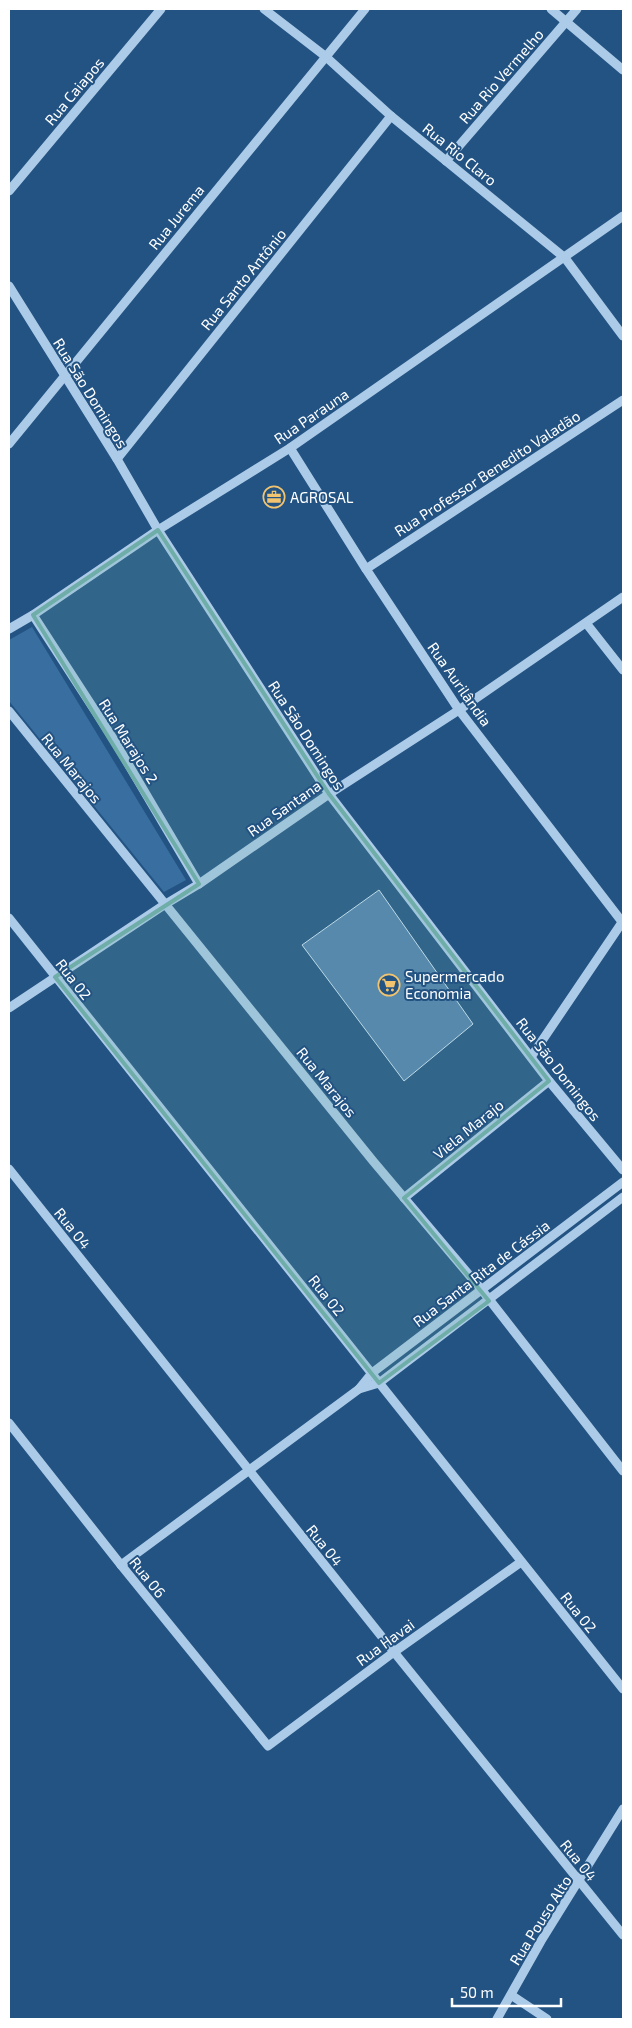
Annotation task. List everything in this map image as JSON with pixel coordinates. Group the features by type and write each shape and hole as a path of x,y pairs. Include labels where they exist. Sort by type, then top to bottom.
{"street":[{"name":"Rua Caiapos","path":"9,191 161,9"},
{"name":"Rua Rio Claro","path":"264,9 325,56 390,116 565,258 623,336"},
{"name":"Rua Jurema","path":"9,444 365,9"},
{"path":"551,9 623,70"},
{"name":"Rua Rio Vermelho","path":"446,161 577,9"},
{"name":"Rua Santo Antônio","path":"117,459 390,116"},
{"name":"Rua Parauna","path":"9,629 33,615 158,530 290,448 623,216"},
{"name":"Rua São Domingos","path":"9,286 117,459 158,530 328,794 549,1082 623,1170"},
{"name":"Rua Professor Benedito Valadão","path":"366,570 623,400"},
{"name":"Rua Aurilândia","path":"290,448 366,570 459,710 623,922"},
{"name":"Rua Santana","path":"9,1008 164,905 199,884 328,794 459,710 623,597"},
{"name":"Rua Marajos 2","path":"33,615 114,740 199,884"},
{"path":"586,623 623,670"},
{"name":"Rua Marajos","path":"9,711 164,905 481,1289 623,1471"},
{"name":"Rua 02","path":"9,918 623,1689"},
{"path":"531,1057 623,922"},
{"name":"Viela Marajo","path":"404,1198 549,1082"},
{"name":"Rua 04","path":"9,1169 394,1652 623,1935"},
{"name":"Rua Santa Rita de Cássia","path":"121,1565 359,1390 372,1373 623,1182"},
{"name":"Rua Santa Rita de Cássia","path":"359,1390 379,1383 623,1197"},
{"name":"Rua 06","path":"9,1423 268,1746"},
{"name":"Rua Havai","path":"268,1746 394,1652 520,1562"},
{"name":"Rua Pouso Alto","path":"497,2019 541,1941 623,1810"},
{"path":"511,1995 547,2019"}],"highlighted area":[{"path":"158,530 329,794 549,1081 404,1198 489,1301 379,1383 55,977 199,884 33,615"}],"shaded area":[{"path":"32,627 186,880 164,892 9,701 9,640"}],"building":[{"name":"Supermercado Economia","path":"379,890 473,1024 404,1081 302,945"}],"place":[{"name":"AGROSAL","path":"274,497"},
{"name":"Supermercado Economia","path":"389,985"}]}
